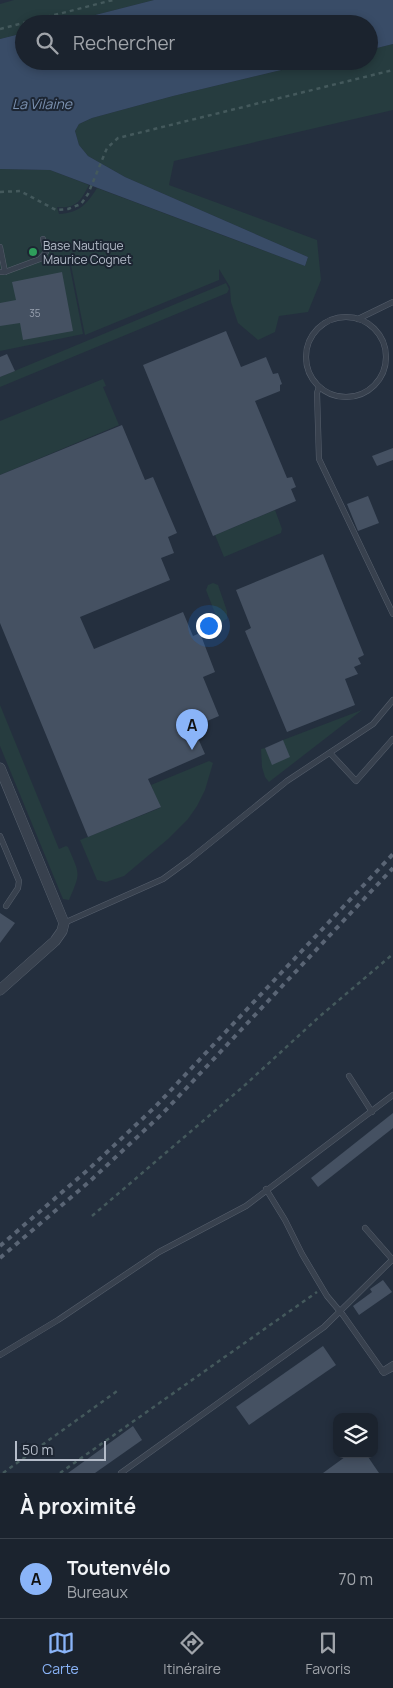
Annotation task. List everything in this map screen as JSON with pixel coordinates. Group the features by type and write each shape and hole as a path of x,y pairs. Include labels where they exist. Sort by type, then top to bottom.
{"street":[{"path":"0,768 64,923 62,931 55,941 0,990"}],"lane":[{"path":"0,247 3,272 40,259 46,252 43,239"},
{"path":"358,319 393,302"},
{"path":"344,317 358,319 377,332 386,353 385,367 379,380 370,389 358,396 342,397 329,393 319,387 311,376 306,362 308,346 314,334 322,326 334,319 344,317"},
{"path":"319,387 316,393 319,459 393,614"},
{"path":"64,923 163,879 259,802 308,766 373,724 393,700"},
{"path":"330,753 356,781 393,739"},
{"path":"0,836 18,881 18,888 6,906"},
{"path":"349,1076 372,1112"},
{"path":"0,1355 58,1320 159,1252 246,1206 266,1189 372,1112 393,1094"},
{"path":"266,1189 322,1288 382,1371 386,1373 393,1368"},
{"path":"121,1473 324,1327 393,1260 365,1228"},
{"path":"382,1371 393,1364"}],"path":[{"path":"56,15 113,0"},
{"path":"0,30 15,26"},
{"path":"0,192 20,191 50,208 61,211 81,204 88,194 107,148 118,138 393,70"},
{"path":"92,1216 245,1085 319,1017 393,954"},
{"path":"60,1473 322,1288"},
{"path":"3,1473 120,1389"}],"green space":[{"path":"14,0 154,0 95,15 15,15 15,35 0,39 0,4"},
{"path":"393,44 393,110 174,161 169,185 317,240 321,280 308,312 279,316 275,332 258,340 238,323 231,302 230,287 219,269 219,280 85,335 70,260 68,258 83,334 0,351 0,169 50,170 89,185 74,205 57,207 59,214 72,212 82,207 97,188 305,266 308,257 125,177 88,156 79,145 75,131 79,124 92,118 281,70 378,70 378,48"},
{"path":"226,283 229,289 227,293 0,387 0,377"},
{"path":"103,379 106,386 103,387 119,425 0,475 0,421"},
{"path":"275,510 282,529 281,533 224,557 215,535"},
{"path":"213,583 218,585 227,611 227,619 222,622 218,621 206,590 208,585"},
{"path":"0,705 59,849 68,847 75,863 77,878 69,900 63,899 0,746"},
{"path":"362,710 269,782 265,777 262,767 261,749 265,748 272,764 283,740"},
{"path":"209,761 213,763 205,790 188,819 168,839 124,876 106,882 97,880 80,840 160,808 151,785"}],"water":[{"path":"154,0 393,0 393,44 378,48 378,15 95,15"},
{"name":"La Vilaine","path":"15,35 15,70 281,70 92,118 79,124 75,131 79,145 88,156 125,177 308,257 305,266 50,170 0,169 0,39"}],"building":[{"path":"62,272 73,331 23,340 20,323 0,326 0,303 16,300 12,282"},
{"path":"226,331 241,367 266,357 273,374 278,373 282,384 280,385 280,391 255,401 287,478 292,477 296,487 291,489 296,501 213,536 143,365"},
{"path":"7,354 15,371 0,377 0,357"},
{"path":"122,425 145,480 153,477 177,533 168,537 174,553 161,558 170,580 80,617 94,649 183,612 193,636 200,633 215,672 203,677 219,716 193,727 205,754 148,779 161,807 88,837 0,623 0,475"},
{"path":"393,448 393,460 377,466 372,456"},
{"path":"368,496 379,523 358,531 347,504"},
{"path":"323,554 364,655 358,658 361,664 354,667 358,674 345,679 355,705 287,732 245,631 251,628 236,590"},
{"path":"283,740 290,757 272,765 265,748"},
{"path":"0,913 15,923 0,943"},
{"path":"393,1113 393,1128 318,1187 311,1178"},
{"path":"383,1280 392,1292 359,1315 353,1306 372,1292 370,1289"},
{"path":"323,1346 336,1365 249,1425 236,1407"},
{"path":"133,1426 142,1440 95,1473 68,1473"},
{"path":"344,1458 369,1458 379,1473 323,1473"}],"railway":[{"path":"0,1246 90,1168 155,1107 393,854"},
{"path":"0,1258 89,1182 163,1113 393,868"}],"place":[{"name":"Base Nautique Maurice Cognet","path":"33,252"},
{"name":"Toutenvélo","path":"192,750"}]}
